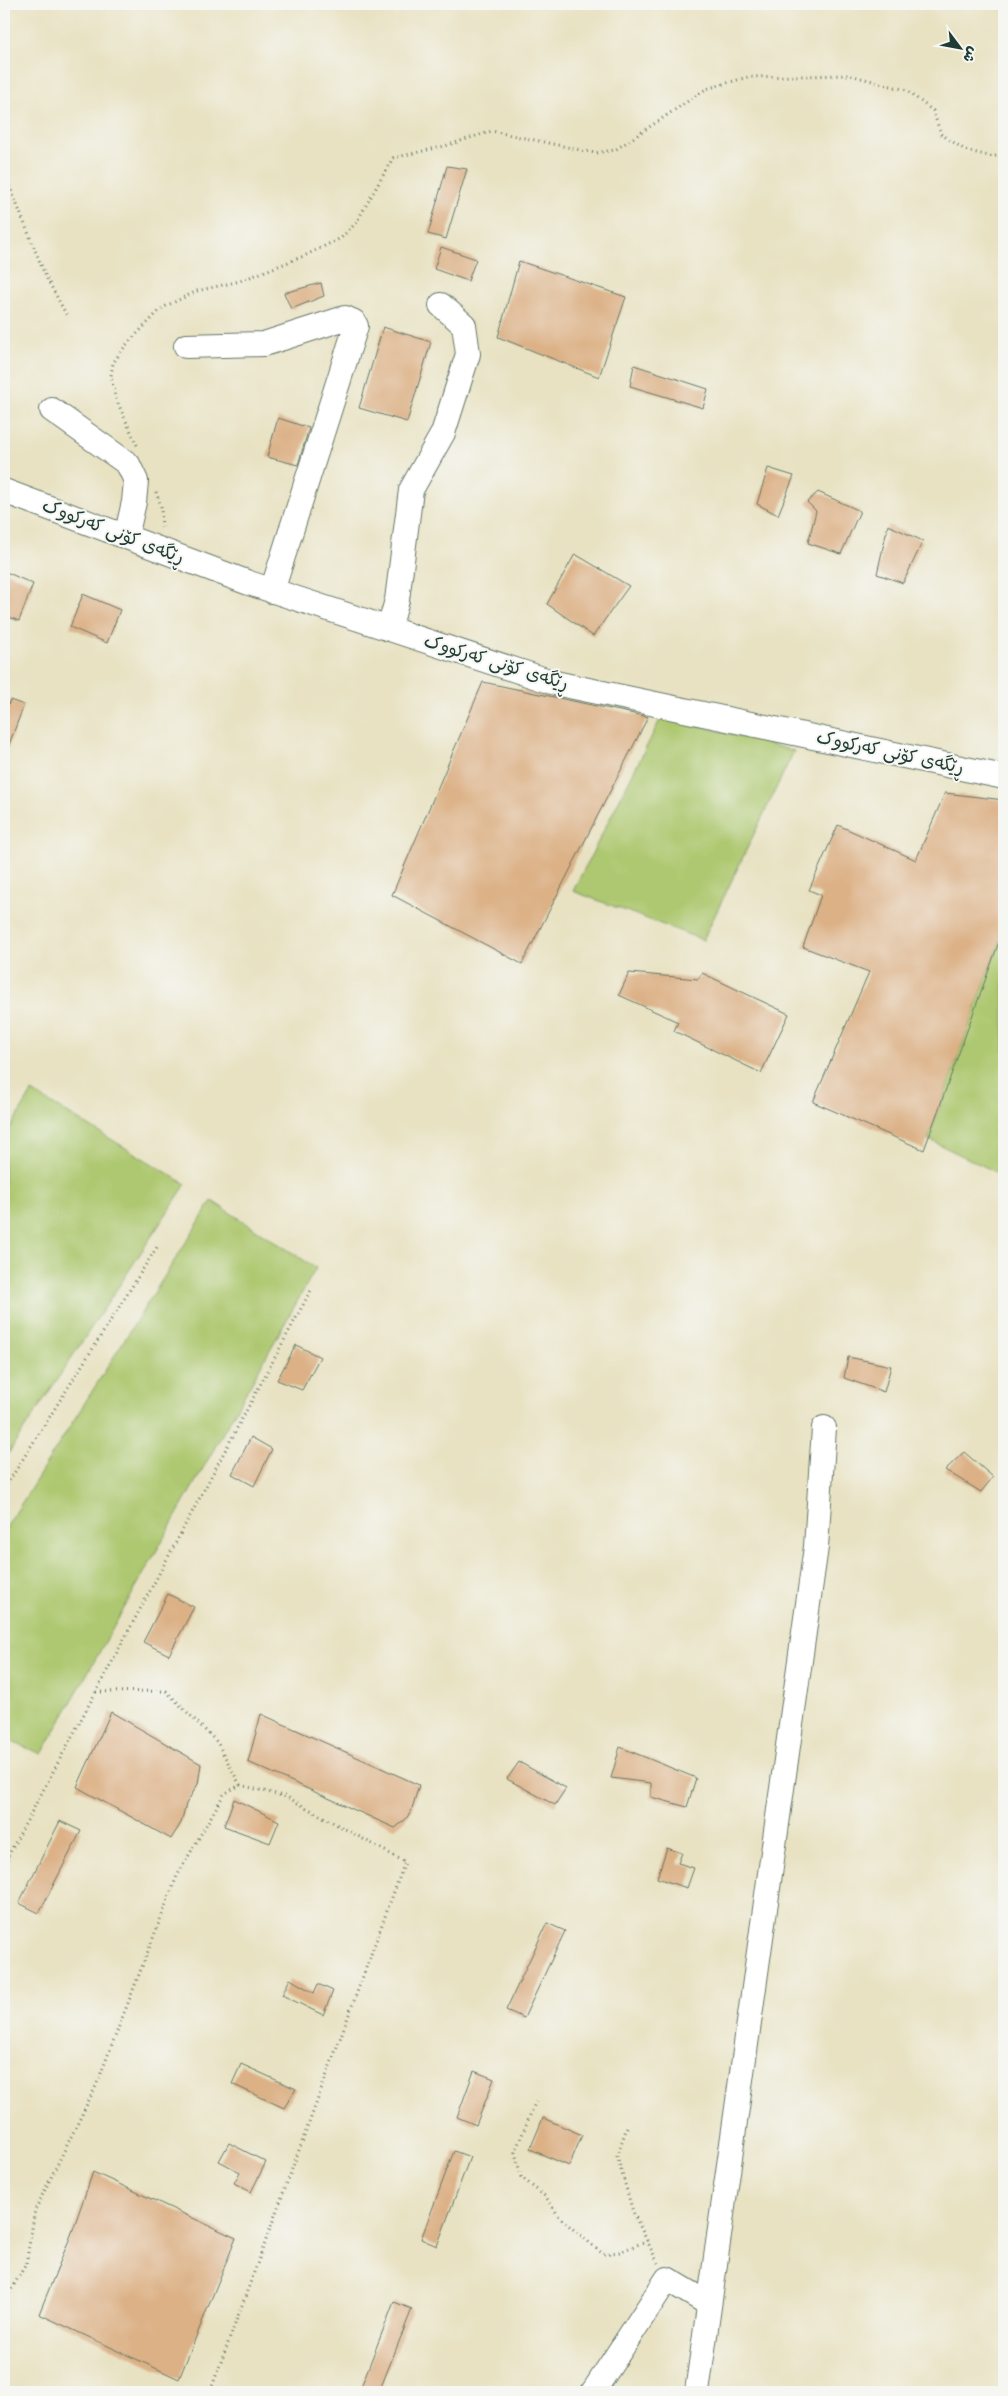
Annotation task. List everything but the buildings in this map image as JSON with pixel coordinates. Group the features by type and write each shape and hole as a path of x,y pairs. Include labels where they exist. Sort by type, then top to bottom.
{"street":[{"path":"389,629 397,600 411,490 443,433 468,354 464,325 441,305"},
{"path":"186,346 264,344 345,318 354,322 356,326 272,590"},
{"path":"52,410 128,464 136,481 134,502 126,536"},
{"name":"ڕێگەی کۆنی کەرکووک","path":"4,491 272,590 555,683 1004,777"},
{"path":"697,2392 816,1547 824,1428"},
{"path":"593,2392 667,2279 709,2304"}],"path":[{"path":"139,450 115,397 111,376 113,363 126,345 162,308 198,291 240,281 304,256 341,238 356,223 393,158 445,146 492,131 595,153 615,150 706,89 748,77 850,75 906,90 933,111 942,134 965,150 993,157 1004,153"},
{"path":"4,172 45,275 67,316"},
{"path":"155,490 161,506 163,550"},
{"path":"4,1489 157,1246"},
{"path":"4,1880 8,1856 311,1290"},
{"path":"96,1692 166,1691 217,1742 240,1785"},
{"path":"4,2302 26,2264 35,2210 96,2086 177,1876 224,1794 240,1785 287,1797 405,1862 210,2392"},
{"path":"4,1845 8,1856"},
{"path":"536,2101 515,2152 521,2177 546,2196 560,2218 603,2254 619,2252 647,2241"},
{"path":"627,2127 617,2156 633,2212 667,2279"},
{"path":"4,2384 17,2392"}],"green space":[{"path":"662,716 794,751 703,940 573,891"},
{"path":"1004,928 1004,1176 928,1139"},
{"path":"32,1092 186,1184 4,1460 4,1139"},
{"path":"212,1201 316,1268 42,1754 4,1739 4,1531"}]}
